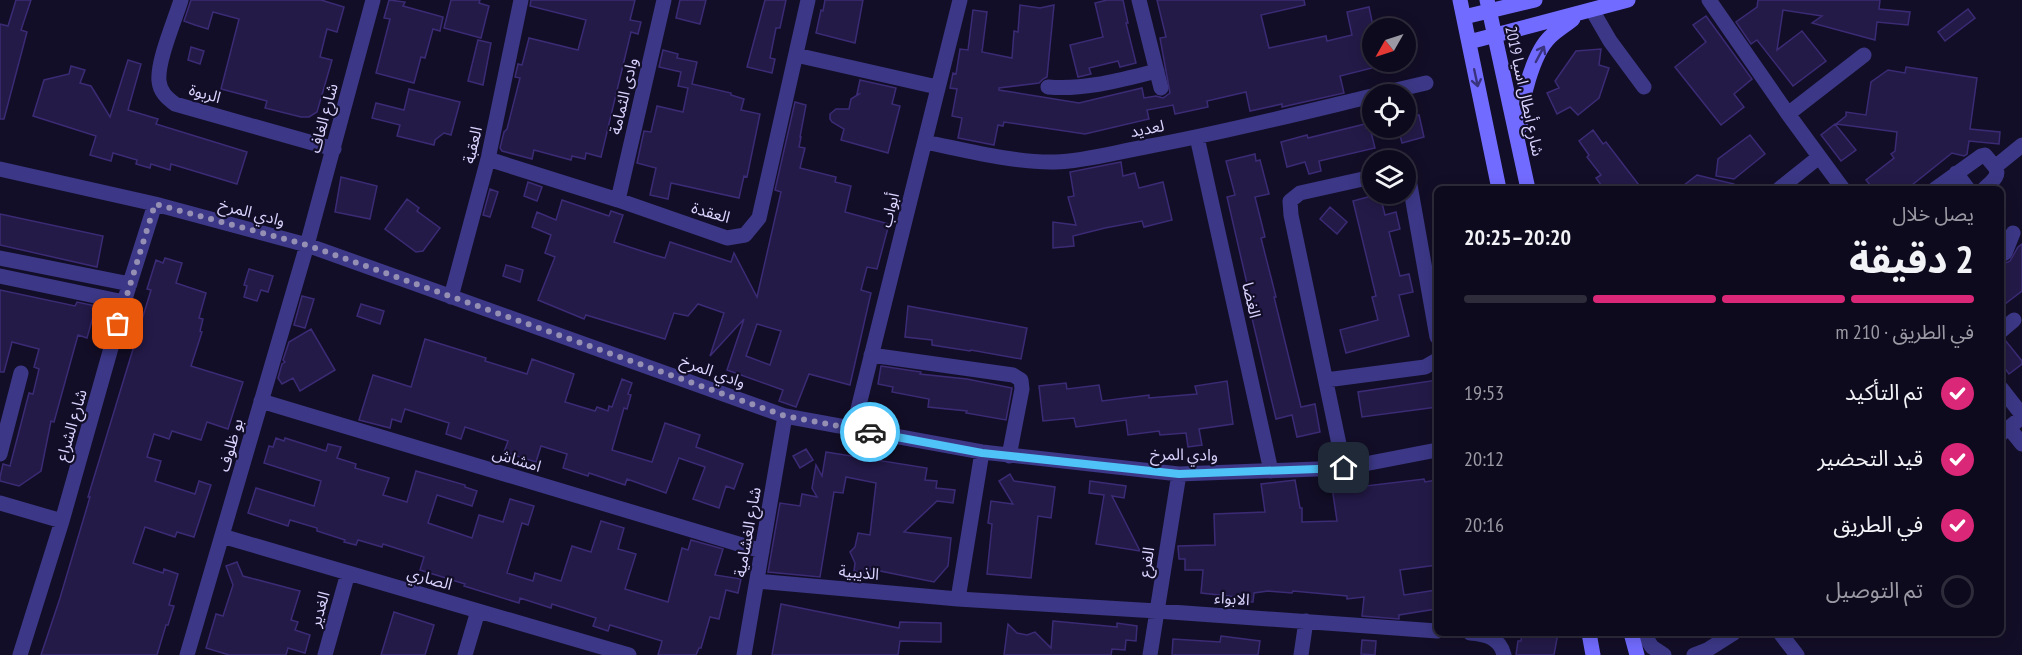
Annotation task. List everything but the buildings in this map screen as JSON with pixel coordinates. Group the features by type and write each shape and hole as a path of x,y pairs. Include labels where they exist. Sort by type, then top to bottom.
{"main road":[{"path":"1460,0 1498,186"},
{"path":"1464,17 1488,6 1535,0"},
{"path":"1469,42 1628,0"},
{"name":"شارع أبطال اسيا 2019","path":"1488,6 1527,186"},
{"path":"1520,151 1522,106 1536,61 1549,38 1586,12"},
{"path":"1590,636 1593,655"},
{"path":"1633,636 1637,655"}],"street":[{"name":"الربوة","path":"181,0 163,58 159,81 164,95 175,104 334,149"},
{"name":"شارع الغاف","path":"307,245 373,0"},
{"name":"العقبة","path":"451,297 488,159 521,0"},
{"name":"وادى الثمامة","path":"618,200 664,0"},
{"name":"العقدة","path":"488,159 618,200 727,238 745,235 759,218 808,0"},
{"name":"أبواب","path":"853,429 960,0"},
{"path":"1139,0 1161,88"},
{"path":"1709,0 1841,186"},
{"path":"1586,12 1644,87"},
{"path":"796,55 938,87"},
{"path":"1788,114 1864,55"},
{"path":"1048,87 1090,87 1157,71"},
{"path":"1416,85 1426,83"},
{"name":"لعديد","path":"925,142 980,153 1054,162 1076,160 1197,137 1362,98"},
{"name":"الغضا","path":"1197,137 1271,471"},
{"path":"1995,167 2022,145"},
{"path":"1939,186 1983,155 1998,173 1987,186"},
{"path":"1783,186 1819,157"},
{"name":"وادي المرخ","path":"0,169 155,204 307,245 785,416 982,453 1179,474 1344,468 1434,451"},
{"path":"1956,173 1966,186"},
{"path":"1344,468 1290,201 1300,193 1362,179"},
{"name":"شارع الشراع","path":"20,655 63,521 124,302 155,204"},
{"path":"1413,204 1434,320"},
{"path":"2004,254 2013,233"},
{"name":"بو ظلوف","path":"187,655 307,245"},
{"path":"0,258 130,284"},
{"path":"27,282 30,264"},
{"path":"70,291 74,272"},
{"path":"0,276 124,302"},
{"path":"2004,328 2014,320"},
{"path":"871,355 1013,375 1021,380 1022,389 1009,456"},
{"path":"1326,380 1425,367 1434,362"},
{"path":"0,454 21,373"},
{"path":"2004,391 2022,416 2005,431 2022,444"},
{"name":"امشاش","path":"261,401 762,551"},
{"name":"شارع الغشامية","path":"744,655 785,416"},
{"path":"958,599 982,453"},
{"name":"الفرع","path":"1149,655 1179,474"},
{"path":"0,503 63,521"},
{"name":"الصاري","path":"222,536 478,611 604,652 629,655"},
{"name":"الغدير","path":"325,655 348,573"},
{"name":"الذيبية","path":"757,581 958,599 1157,610"},
{"name":"الابواء","path":"1157,610 1434,631"},
{"path":"465,655 478,611"},
{"path":"1301,655 1306,621"},
{"path":"1487,636 1502,646 1504,655"},
{"path":"1645,636 1652,647 1664,655"},
{"path":"1694,655 1729,636"},
{"path":"1719,655 1739,636"},
{"path":"1782,636 1797,655"}],"way so far":[{"path":"118,324 155,204 307,245 785,416 870,432"}],"route":[{"path":"870,432 982,453 1137,471 1179,474 1344,468"}]}
